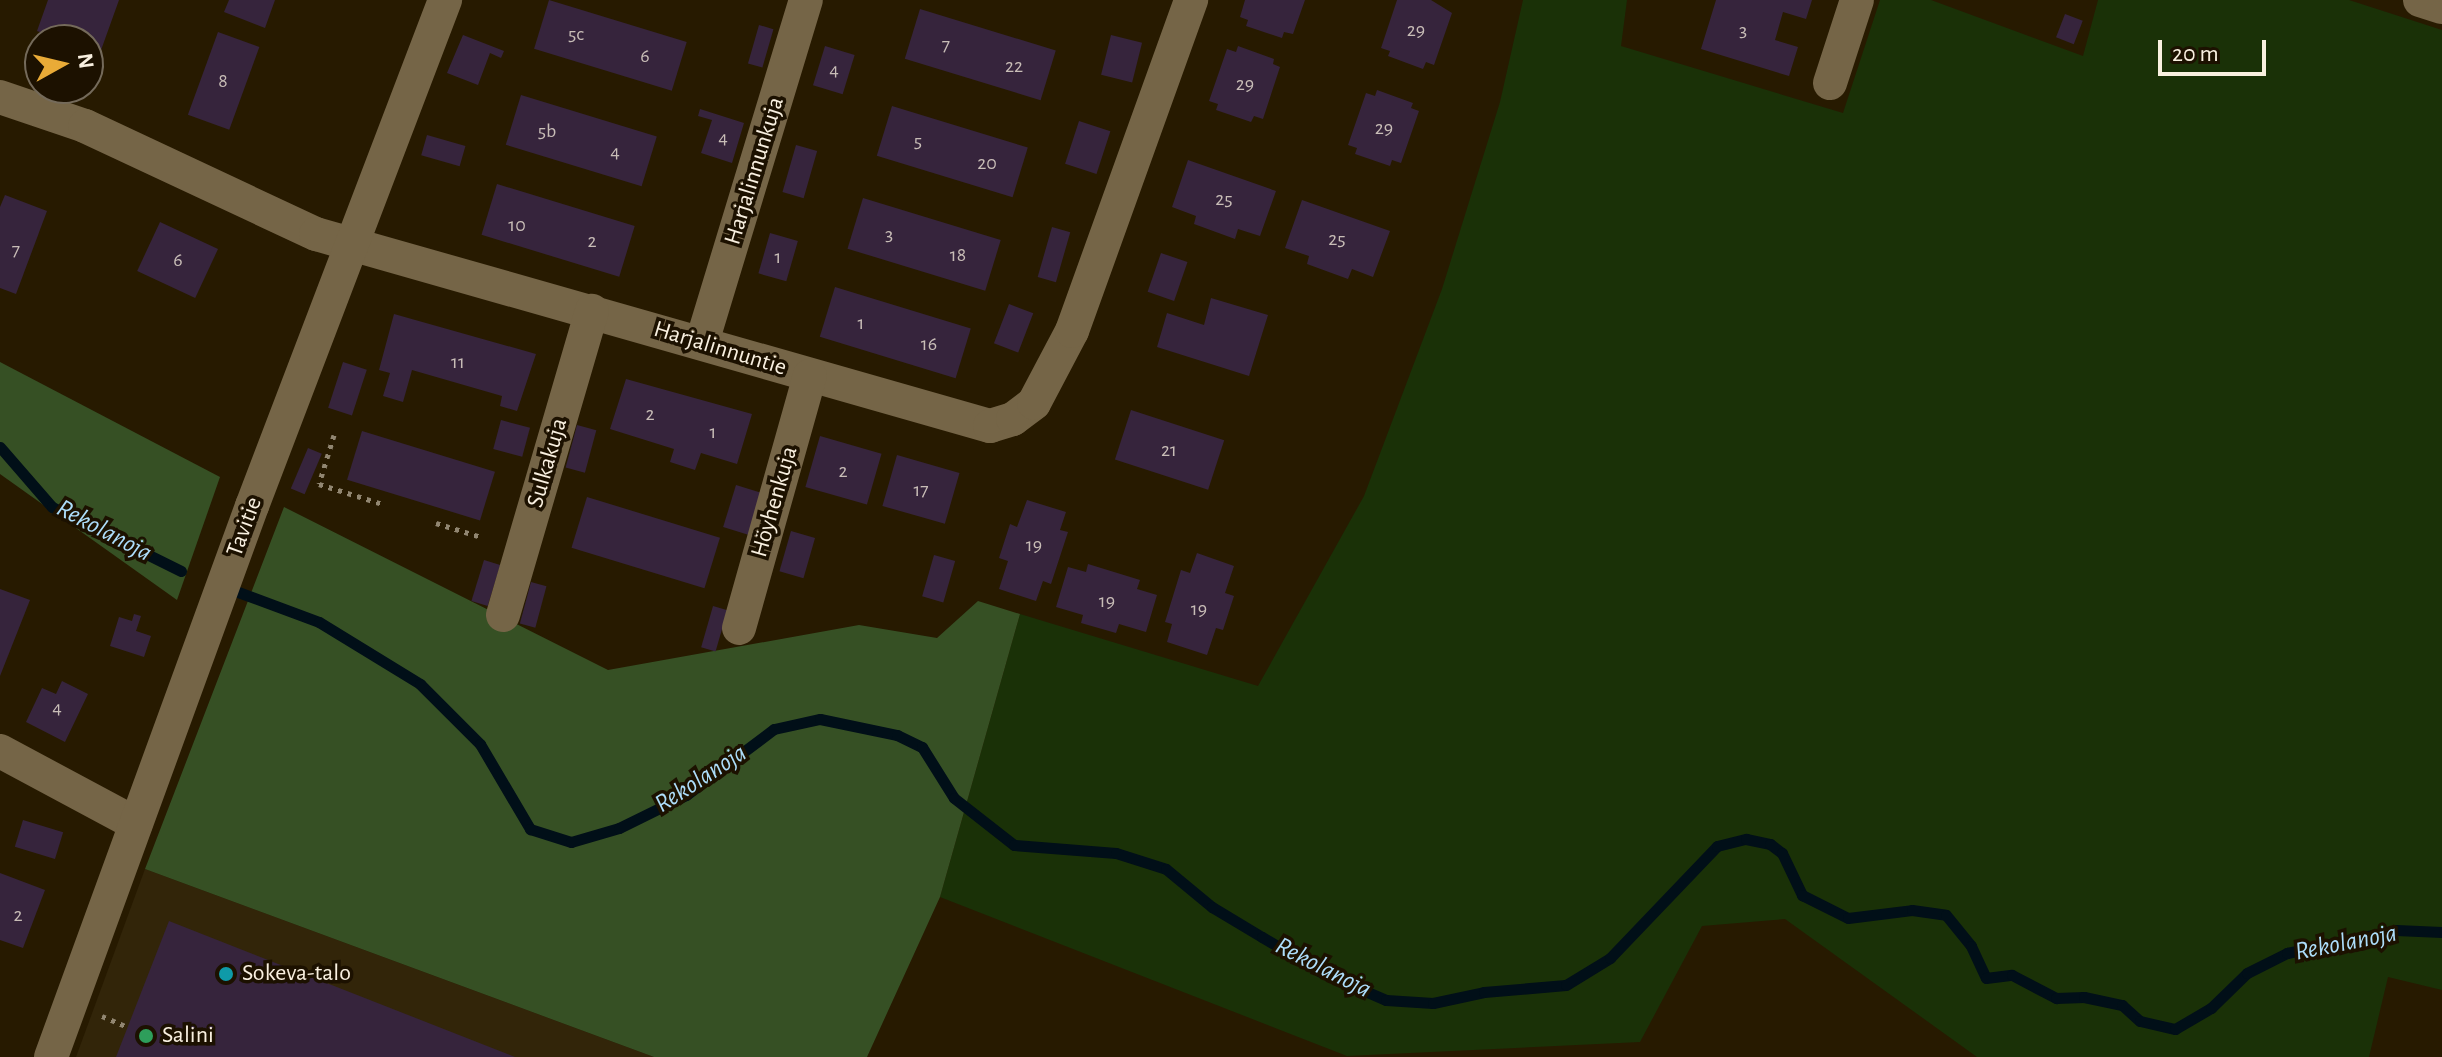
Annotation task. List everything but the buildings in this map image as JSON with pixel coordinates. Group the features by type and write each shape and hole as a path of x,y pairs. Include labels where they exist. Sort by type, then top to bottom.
{"street":[{"name":"Tavitie","path":"51,1057 445,0"},
{"name":"Harjalinnunkuja","path":"702,342 806,0"},
{"name":"Harjalinnuntie","path":"0,97 85,126 282,223 702,342 981,426 1013,419 1034,403 1073,327 1191,0"},
{"path":"1830,83 1857,0"},
{"path":"2420,0 2442,7"},
{"name":"Sulkakuja","path":"503,615 592,311"},
{"name":"Höyhenkuja","path":"739,628 810,376"},
{"path":"0,751 136,824"}],"path":[{"path":"334,435 319,484 383,504"},
{"path":"436,523 481,537"}],"shaded area":[{"path":"145,869 654,1057 76,1057"}],"green space":[{"path":"1523,0 1627,0 1621,46 1843,113 1880,0 1931,0 2083,56 2098,0 2349,0 2442,30 2442,990 2388,977 2369,1057 1977,1057 1785,919 1702,926 1640,1042 1347,1056 940,897 1020,614 1258,686 1364,496 1442,289 1500,102"},
{"path":"0,362 220,477 177,600 0,474"},
{"path":"284,507 608,670 859,625 937,638 978,601 1020,614 940,897 867,1057 654,1057 145,869"}],"waterway":[{"name":"Rekolanoja","path":"0,447 52,507 181,571"},
{"name":"Rekolanoja","path":"238,592 319,622 420,684 480,744 530,829 571,842 619,828 686,795 774,729 820,719 897,735 922,747 954,798 1014,845 1116,853 1166,869 1212,907 1262,937 1321,972 1386,1000 1433,1003 1484,992 1566,985 1610,958 1717,846 1746,839 1770,844 1782,853 1802,895 1848,918 1912,910 1946,915 1971,946 1986,978 2012,975 2056,998 2084,997 2122,1005 2140,1021 2175,1029 2211,1008 2247,973 2287,953 2396,930 2442,932"}],"place":[{"name":"Sokeva-talo","path":"226,974"},
{"name":"Salini","path":"146,1036"}]}
